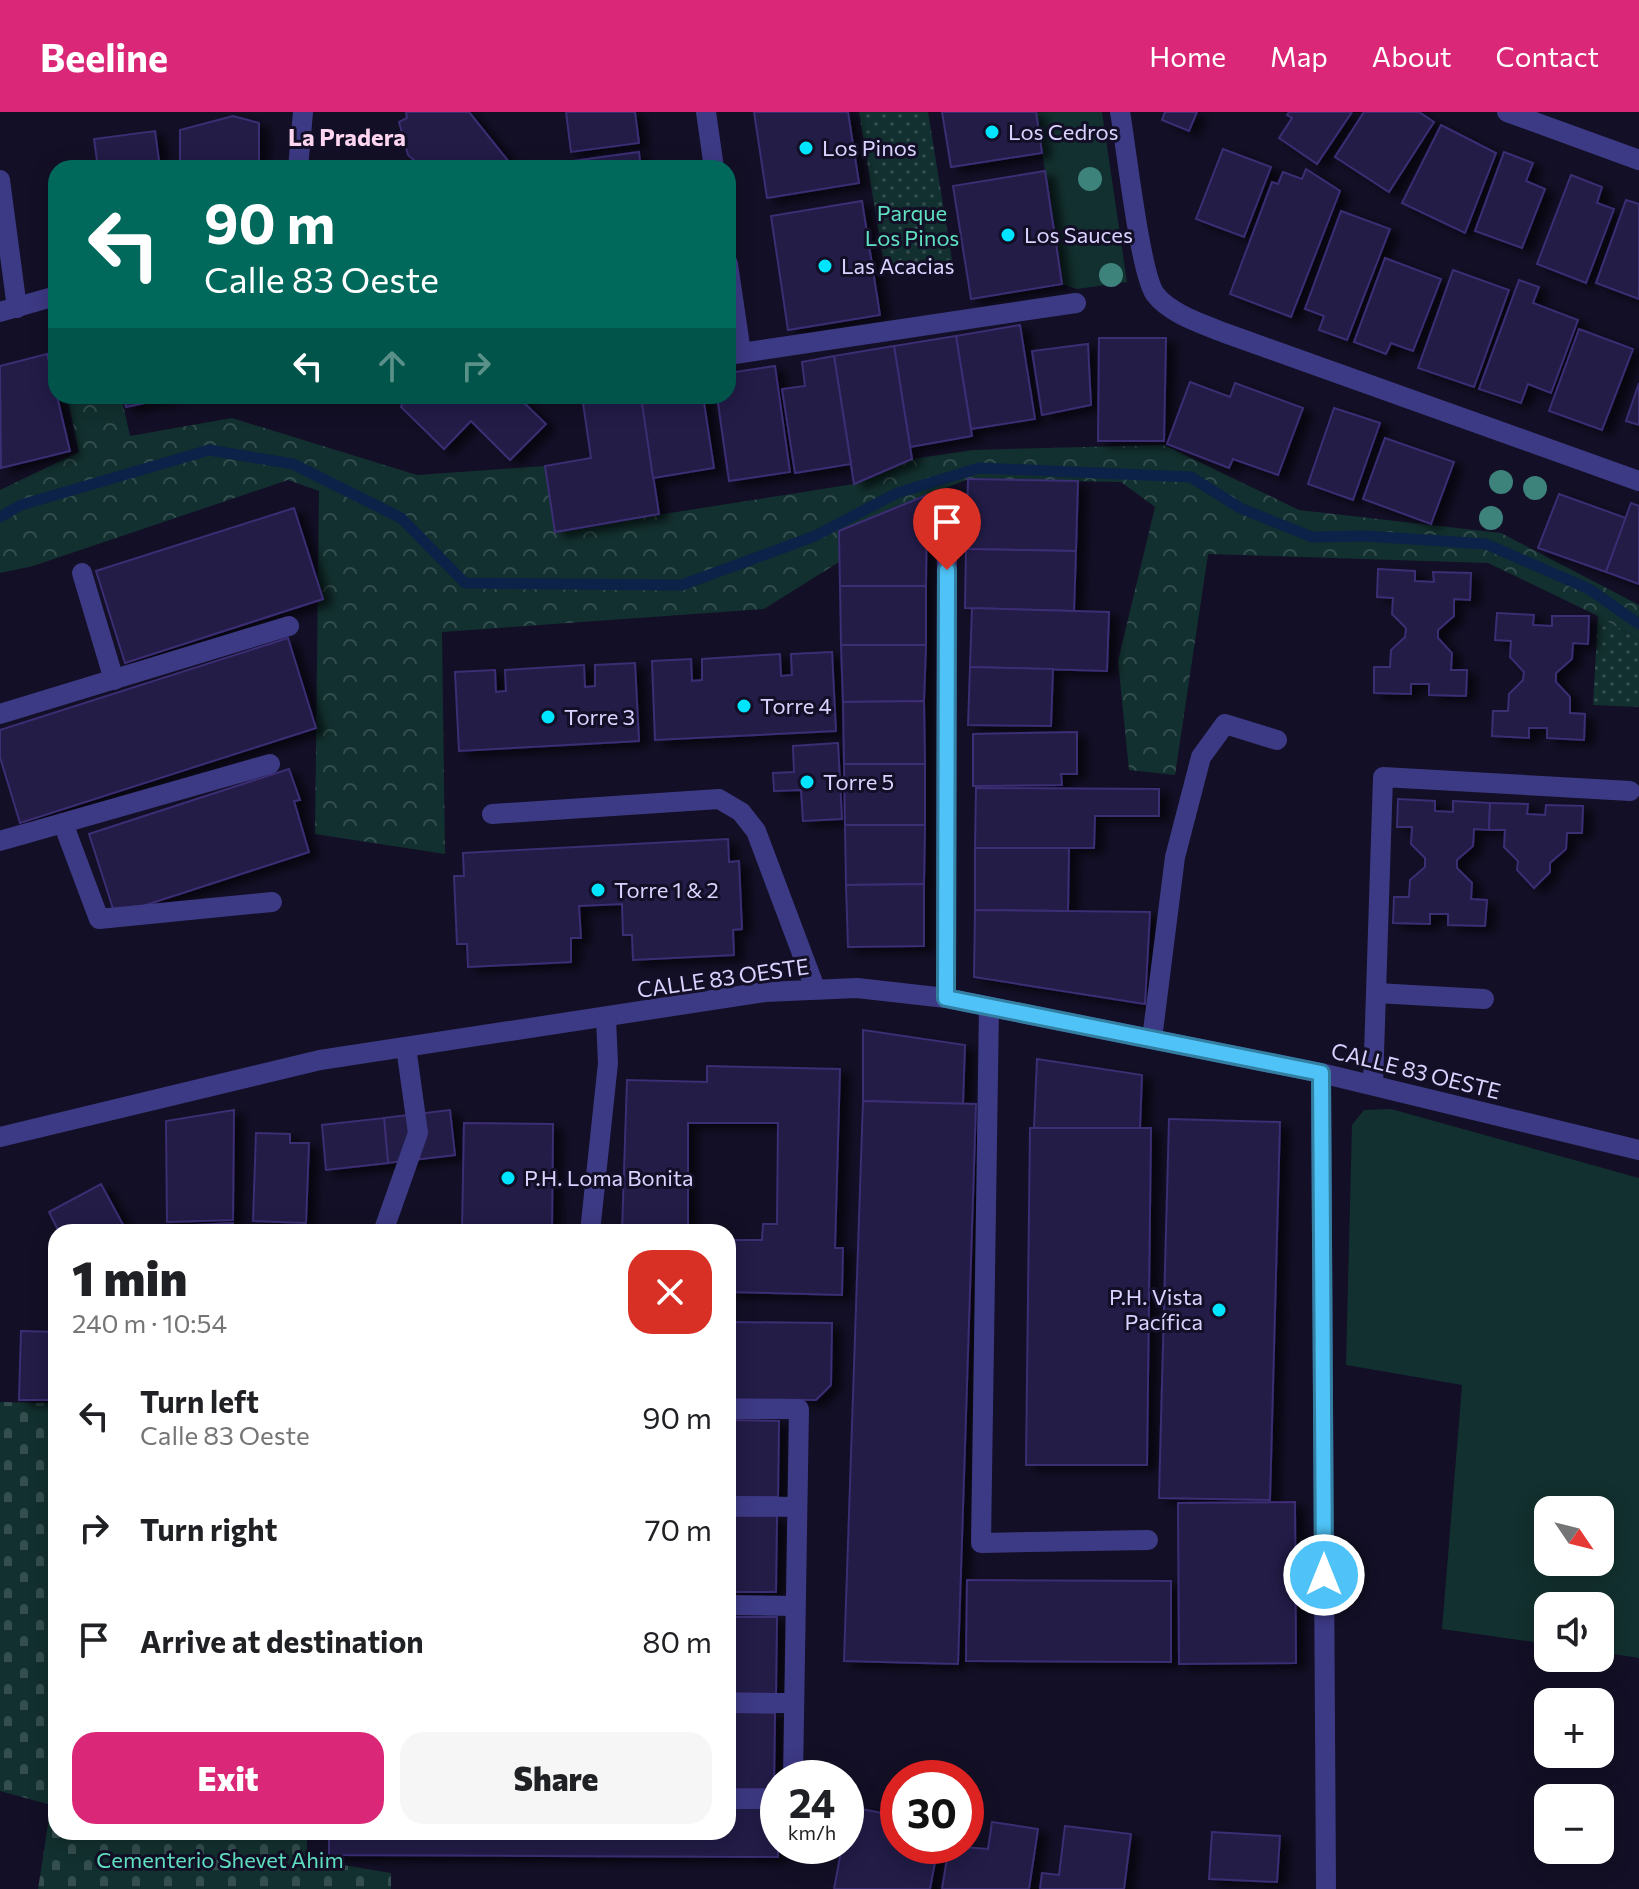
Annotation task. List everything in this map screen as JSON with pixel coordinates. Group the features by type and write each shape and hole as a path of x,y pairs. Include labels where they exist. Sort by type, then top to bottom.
{"street":[{"path":"299,160 303,112"},
{"path":"706,112 713,160"},
{"path":"1120,112 1145,264 1155,294 1184,315 1639,481"},
{"path":"1507,112 1639,160"},
{"path":"0,180 8,310 48,298"},
{"path":"736,354 1076,303"},
{"path":"946,998 947,509"},
{"path":"82,573 114,680"},
{"path":"0,714 289,626"},
{"path":"1152,1039 1175,857 1201,757 1225,724 1277,740"},
{"path":"0,841 270,764"},
{"path":"1373,1085 1383,777 1630,791"},
{"path":"492,814 719,799 741,812 756,831 815,988"},
{"path":"63,823 99,919 272,902"},
{"name":"CALLE 83 OESTE","path":"0,1137 320,1060 606,1019 765,992 857,988 946,998 1321,1073 1639,1150"},
{"path":"1376,993 1484,999"},
{"path":"989,1007 981,1543 1148,1540"},
{"path":"591,1224 608,1063 606,1019"},
{"path":"386,1224 418,1133 406,1047"},
{"path":"1321,1073 1326,1889"},
{"path":"736,1409 799,1409 793,1760"},
{"path":"736,1506 797,1507"},
{"path":"736,1605 795,1606"},
{"path":"736,1703 794,1703"},
{"path":"736,1799 760,1799"}],"green space":[{"name":"Parque Los Pinos","path":"859,112 928,112 952,260 885,271"},
{"path":"1036,112 1102,112 1127,282 1077,289 1062,284"},
{"path":"69,404 123,404 130,436 232,418 417,475 545,466 556,531 854,484 912,459 973,450 1164,445 1299,510 1501,533 1639,605 1639,640 1598,616 1488,563 1208,554 1175,775 1129,770 1118,661 1155,507 1121,482 968,479 839,531 839,562 764,609 442,632 445,854 315,834 319,491 288,480 33,566 0,573 0,490 79,452"},
{"path":"1598,616 1639,640 1639,707 1593,705"},
{"path":"1391,1109 1639,1178 1639,1658 1614,1654 1614,1592 1534,1592 1534,1642 1442,1629 1462,1385 1346,1365 1352,1125 1364,1110"},
{"name":"Cementerio Shevet Ahim","path":"0,1402 48,1403 48,1804 0,1791"},
{"name":"Cementerio Shevet Ahim","path":"48,1824 48,1840 307,1840 307,1859 391,1873 391,1889 38,1889"}],"building":[{"path":"406,112 469,112 508,160 414,160 408,155 399,122 407,118"},
{"path":"566,112 635,112 639,143 571,152"},
{"name":"Los Pinos","path":"754,112 848,112 859,183 767,198"},
{"name":"Los Cedros","path":"942,112 1036,112 1042,153 951,167"},
{"path":"1165,112 1197,112 1189,131 1162,120"},
{"path":"1289,112 1352,112 1317,164 1279,138 1292,118 1287,115"},
{"path":"1364,112 1419,112 1434,122 1389,192 1335,157"},
{"path":"233,116 259,123 259,160 180,160 180,130"},
{"path":"1441,125 1496,153 1465,233 1402,203"},
{"path":"155,131 159,160 97,160 94,139"},
{"path":"1223,149 1271,167 1244,237 1196,219"},
{"path":"639,152 640,160 579,160"},
{"path":"1504,152 1533,163 1526,181 1545,189 1522,248 1475,231"},
{"path":"1306,169 1340,191 1291,317 1230,294 1272,182 1278,184 1283,172 1302,179"},
{"name":"Los Sauces","path":"1045,171 1062,284 971,299 953,186"},
{"path":"1571,175 1602,187 1597,203 1614,209 1586,283 1537,264"},
{"path":"1626,200 1639,204 1639,299 1596,283"},
{"name":"Las Acacias","path":"862,201 880,315 788,330 771,216"},
{"path":"1341,211 1390,229 1347,340 1319,330 1324,316 1305,309"},
{"path":"1385,258 1441,279 1413,351 1391,343 1386,354 1354,342"},
{"path":"1453,270 1509,290 1474,387 1418,368"},
{"path":"1519,280 1539,287 1533,303 1578,320 1551,393 1528,384 1521,403 1479,389"},
{"path":"1020,325 1035,419 971,429 956,336"},
{"path":"1579,329 1633,349 1602,430 1549,411"},
{"path":"956,336 972,436 910,447 894,346"},
{"path":"1099,338 1166,338 1164,441 1098,441"},
{"path":"1088,344 1091,405 1042,415 1032,351"},
{"path":"894,346 912,459 854,484 834,356"},
{"path":"47,354 48,404 59,404 70,451 1,468 0,366"},
{"path":"834,356 851,464 795,473 782,389 805,386 802,362"},
{"path":"775,366 790,472 729,481 718,404 736,404 736,372"},
{"path":"1190,382 1230,397 1235,383 1303,408 1278,475 1233,459 1229,468 1167,444"},
{"path":"1639,383 1639,425 1626,421"},
{"path":"402,404 525,404 546,424 510,460 471,421 444,449 401,407"},
{"path":"583,404 642,404 659,514 555,532 545,466 591,458"},
{"path":"642,404 704,404 714,468 653,478"},
{"path":"1334,408 1380,423 1353,500 1308,484"},
{"path":"1385,438 1454,462 1431,524 1363,499"},
{"path":"968,479 1078,481 1076,551 966,549"},
{"path":"1559,494 1626,518 1606,572 1538,548"},
{"path":"927,495 926,586 840,586 839,531"},
{"path":"1631,503 1639,506 1639,584 1606,572"},
{"path":"294,508 323,599 125,663 96,571"},
{"path":"966,549 1076,551 1074,611 965,608"},
{"path":"1378,569 1415,571 1415,581 1434,582 1433,572 1471,573 1470,600 1454,599 1454,616 1438,630 1438,638 1452,653 1451,670 1467,670 1466,696 1429,695 1429,684 1411,684 1411,694 1374,693 1374,667 1390,667 1391,650 1405,637 1406,628 1392,614 1393,598 1377,597"},
{"path":"840,586 926,586 926,645 841,645"},
{"path":"972,608 1109,612 1107,671 970,667"},
{"path":"1497,613 1534,615 1533,625 1552,626 1552,616 1589,616 1588,644 1573,643 1572,659 1556,673 1556,682 1570,697 1570,713 1585,714 1584,740 1547,738 1547,728 1529,728 1529,738 1492,736 1493,711 1508,711 1509,694 1523,680 1524,672 1510,657 1511,641 1495,640"},
{"path":"288,638 316,728 20,823 0,757 0,730"},
{"path":"841,645 926,645 924,701 843,702"},
{"name":"Torre 4","path":"832,652 836,731 655,740 652,661 691,659 692,681 702,680 702,659 780,654 781,676 792,675 791,654"},
{"name":"Torre 3","path":"635,663 639,741 459,751 455,672 495,670 496,692 506,691 505,670 584,665 585,687 595,686 595,665"},
{"path":"970,667 1053,669 1051,726 968,725"},
{"path":"924,701 925,764 844,764 843,702"},
{"path":"1077,732 1077,774 1061,774 1062,785 973,786 973,734"},
{"name":"Torre 5","path":"838,743 842,819 803,821 801,790 774,791 773,773 794,772 793,746"},
{"path":"844,764 925,764 925,825 845,825"},
{"path":"289,769 300,800 294,801 309,852 115,915 89,834"},
{"path":"976,788 1159,789 1159,816 1095,816 1094,848 975,848"},
{"path":"1398,799 1435,801 1435,811 1453,812 1453,801 1490,803 1489,830 1474,829 1473,846 1457,860 1457,868 1472,883 1471,899 1487,900 1485,926 1448,925 1448,914 1430,914 1430,924 1393,923 1394,897 1409,897 1410,880 1425,867 1425,858 1411,844 1412,827 1397,827"},
{"path":"1490,803 1528,804 1527,814 1545,815 1546,805 1583,806 1582,833 1567,833 1566,849 1550,863 1550,872 1534,888 1517,870 1518,861 1504,847 1505,830 1489,830"},
{"path":"845,825 925,825 924,884 846,885"},
{"name":"Torre 1 & 2","path":"728,839 729,862 739,861 742,929 733,930 734,955 633,960 632,935 623,935 622,904 579,906 581,938 571,938 571,962 468,967 467,944 457,944 454,876 464,876 463,853"},
{"path":"975,848 1069,848 1068,911 975,910"},
{"path":"924,884 924,946 848,947 846,885"},
{"path":"975,910 1150,912 1145,1004 974,977"},
{"path":"863,1030 965,1045 963,1104 863,1101"},
{"path":"1037,1059 1142,1075 1140,1129 1034,1128"},
{"path":"707,1066 840,1069 835,1248 843,1248 842,1295 736,1292 736,1240 762,1240 763,1224 777,1224 778,1123 688,1123 688,1224 622,1224 627,1080 707,1082"},
{"path":"863,1101 976,1104 958,1664 844,1661"},
{"path":"234,1110 233,1220 167,1222 166,1121"},
{"path":"450,1110 455,1155 388,1163 384,1118"},
{"path":"384,1118 388,1163 326,1170 322,1125"},
{"name":"P.H. Vista Pacífica","path":"1169,1119 1280,1122 1270,1500 1159,1498"},
{"name":"P.H. Loma Bonita","path":"464,1123 553,1124 552,1224 462,1224"},
{"path":"1030,1128 1151,1128 1147,1465 1026,1465"},
{"path":"256,1133 290,1134 290,1143 309,1143 306,1223 253,1221"},
{"path":"101,1184 123,1224 55,1224 49,1212"},
{"path":"736,1322 832,1323 831,1385 816,1400 736,1399"},
{"path":"21,1331 48,1332 48,1400 19,1400"},
{"path":"736,1420 779,1421 778,1497 736,1497"},
{"path":"1295,1502 1296,1663 1179,1664 1178,1503"},
{"path":"736,1516 777,1516 776,1592 736,1592"},
{"path":"967,1580 1171,1581 1171,1662 966,1661"},
{"path":"736,1617 777,1617 776,1694 736,1693"},
{"path":"736,1712 775,1713 774,1760 760,1760 760,1789 736,1789"},
{"path":"736,1808 760,1808 760,1857 329,1855 329,1840 736,1840"},
{"path":"864,1810 880,1813 880,1864 935,1864 930,1889 834,1889 839,1864 864,1864"},
{"path":"992,1822 1038,1829 1029,1889 942,1889 946,1864 984,1864 984,1849 988,1849"},
{"path":"1065,1826 1131,1834 1124,1889 1040,1889 1042,1873 1059,1875"},
{"path":"1212,1832 1280,1836 1277,1882 1209,1879"}],"waterway":[{"path":"0,517 21,505 209,450 293,464 401,518 465,583 682,585 815,536 897,493 979,468 1191,477 1240,508 1312,537 1366,536 1486,544 1589,589 1639,624"}],"place":[{"name":"Los Cedros","path":"992,132"},
{"name":"Los Pinos","path":"806,148"},
{"name":"Los Sauces","path":"1008,235"},
{"name":"Las Acacias","path":"825,266"},
{"name":"Torre 4","path":"744,706"},
{"name":"Torre 3","path":"548,717"},
{"name":"Torre 5","path":"807,782"},
{"name":"Torre 1 & 2","path":"598,890"},
{"name":"P.H. Loma Bonita","path":"508,1178"},
{"name":"P.H. Vista Pacífica","path":"1219,1310"}],"district":[{"name":"La Pradera","path":"347,138"}],"route":[{"path":"947,570 946,998 1321,1073 1324,1575"}]}
